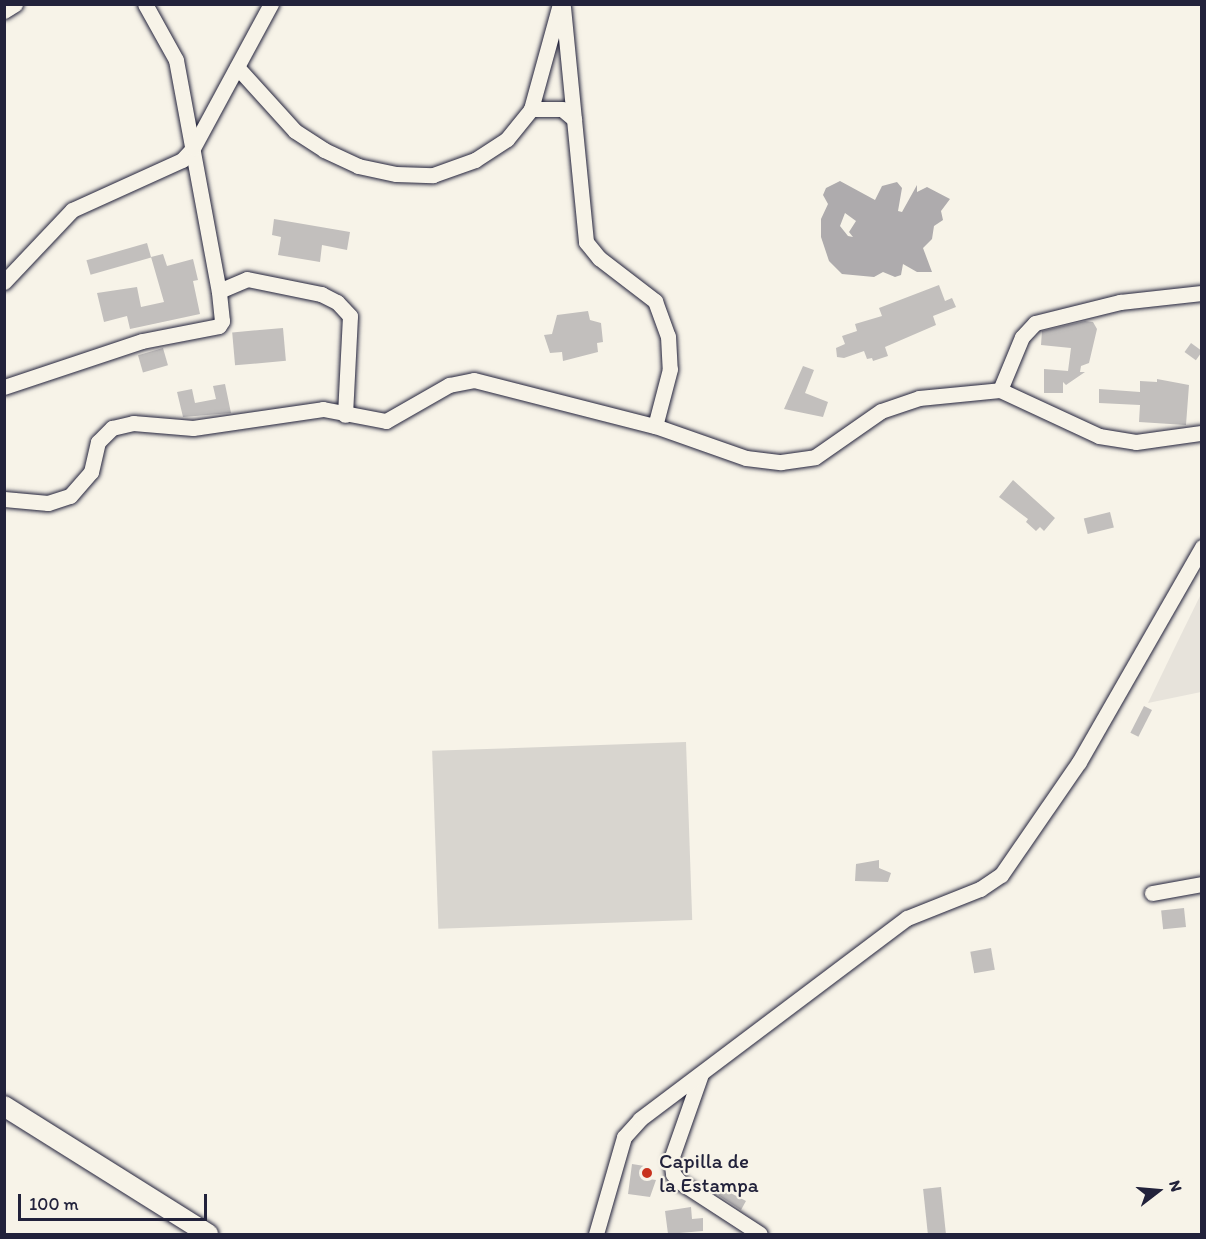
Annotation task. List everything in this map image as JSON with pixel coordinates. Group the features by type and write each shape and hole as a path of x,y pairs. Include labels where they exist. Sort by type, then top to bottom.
{"main road":[{"path":"4,1106 208,1234"}],"street":[{"path":"4,11 15,4"},
{"path":"4,387 142,341 219,326 222,321 219,291 176,60 145,4"},
{"path":"4,282 72,210 182,160 192,148 271,4"},
{"path":"237,67 295,131 324,150 358,166 396,174 433,175 475,160 507,140 531,109 561,4"},
{"path":"561,4 586,242 599,258 655,301 668,336 670,369 655,426"},
{"path":"531,109 562,109 574,119"},
{"path":"219,291 247,279 321,294 337,302 350,316 345,415"},
{"path":"1000,390 1022,337 1035,323 1120,302 1202,293"},
{"path":"4,500 48,504 70,496 91,472 98,442 112,428 133,423 193,428 324,408 345,415 386,422 448,385 474,380 655,426 746,458 782,462 815,457 881,411 919,398 1000,390 1099,436 1136,442 1201,433"},
{"path":"596,1234 624,1137 640,1119 907,918 980,890 1001,875 1079,762 1202,547"},
{"path":"1152,893 1202,884"},
{"path":"701,1074 671,1159 673,1174 680,1182 760,1234"}],"shaded area":[{"path":"840,181 875,200 882,186 897,182 902,188 898,211 902,212 917,185 917,192 927,187 950,199 941,211 943,220 934,226 932,239 923,248 932,272 917,272 903,264 901,275 895,277 883,272 874,277 842,274 829,261 821,237 821,219 828,204 823,195 826,188","holes":["845,213 856,221 849,232 853,237 848,236 840,226"]},
{"path":"1201,594 1201,692 1148,703 1175,647"},
{"path":"686,742 692,920 438,929 432,751"}],"building":[{"path":"274,219 350,232 347,250 322,245 320,262 278,255 281,237 272,235"},
{"path":"147,243 151,257 91,275 86,260"},
{"path":"163,254 167,266 193,259 198,280 193,281 200,314 130,329 127,316 104,322 97,293 137,287 141,307 164,302 151,257"},
{"path":"939,285 945,301 952,298 956,307 933,316 936,325 885,347 888,356 873,361 872,358 867,359 864,351 844,358 837,357 836,348 845,344 842,336 857,331 855,324 882,316 879,308"},
{"path":"588,311 590,320 601,323 603,342 597,343 598,352 563,361 562,352 550,353 544,335 552,334 557,315"},
{"path":"1085,321 1093,322 1097,329 1089,363 1081,366 1080,372 1085,372 1066,385 1063,382 1063,393 1044,393 1044,369 1068,371 1071,348 1041,345 1042,331"},
{"path":"283,328 286,361 235,365 232,332"},
{"path":"1191,343 1202,351 1196,360 1185,352"},
{"path":"163,348 168,365 143,372 138,355"},
{"path":"803,366 814,370 805,393 828,402 823,417 784,409"},
{"path":"1157,379 1189,385 1186,425 1139,422 1140,405 1099,403 1099,389 1140,392 1140,381 1157,382"},
{"path":"225,384 231,413 183,417 177,392 192,389 195,403 216,399 213,386"},
{"path":"1013,480 1055,518 1044,531 1040,527 1036,531 1026,522 1028,519 999,497"},
{"path":"1110,512 1114,528 1088,534 1084,519"},
{"path":"1144,706 1152,710 1138,737 1130,733"},
{"path":"879,860 879,868 891,873 888,882 855,881 856,864"},
{"path":"1184,908 1186,927 1163,929 1161,910"},
{"path":"991,948 995,970 974,973 970,952"},
{"path":"632,1164 651,1167 649,1179 656,1180 650,1197 628,1194"},
{"path":"715,1185 746,1201 741,1210 712,1191"},
{"path":"941,1187 946,1234 928,1234 923,1189"},
{"path":"691,1207 692,1219 703,1218 703,1231 668,1234 665,1211"}],"place":[{"name":"Capilla de la Estampa","path":"647,1173"}]}
